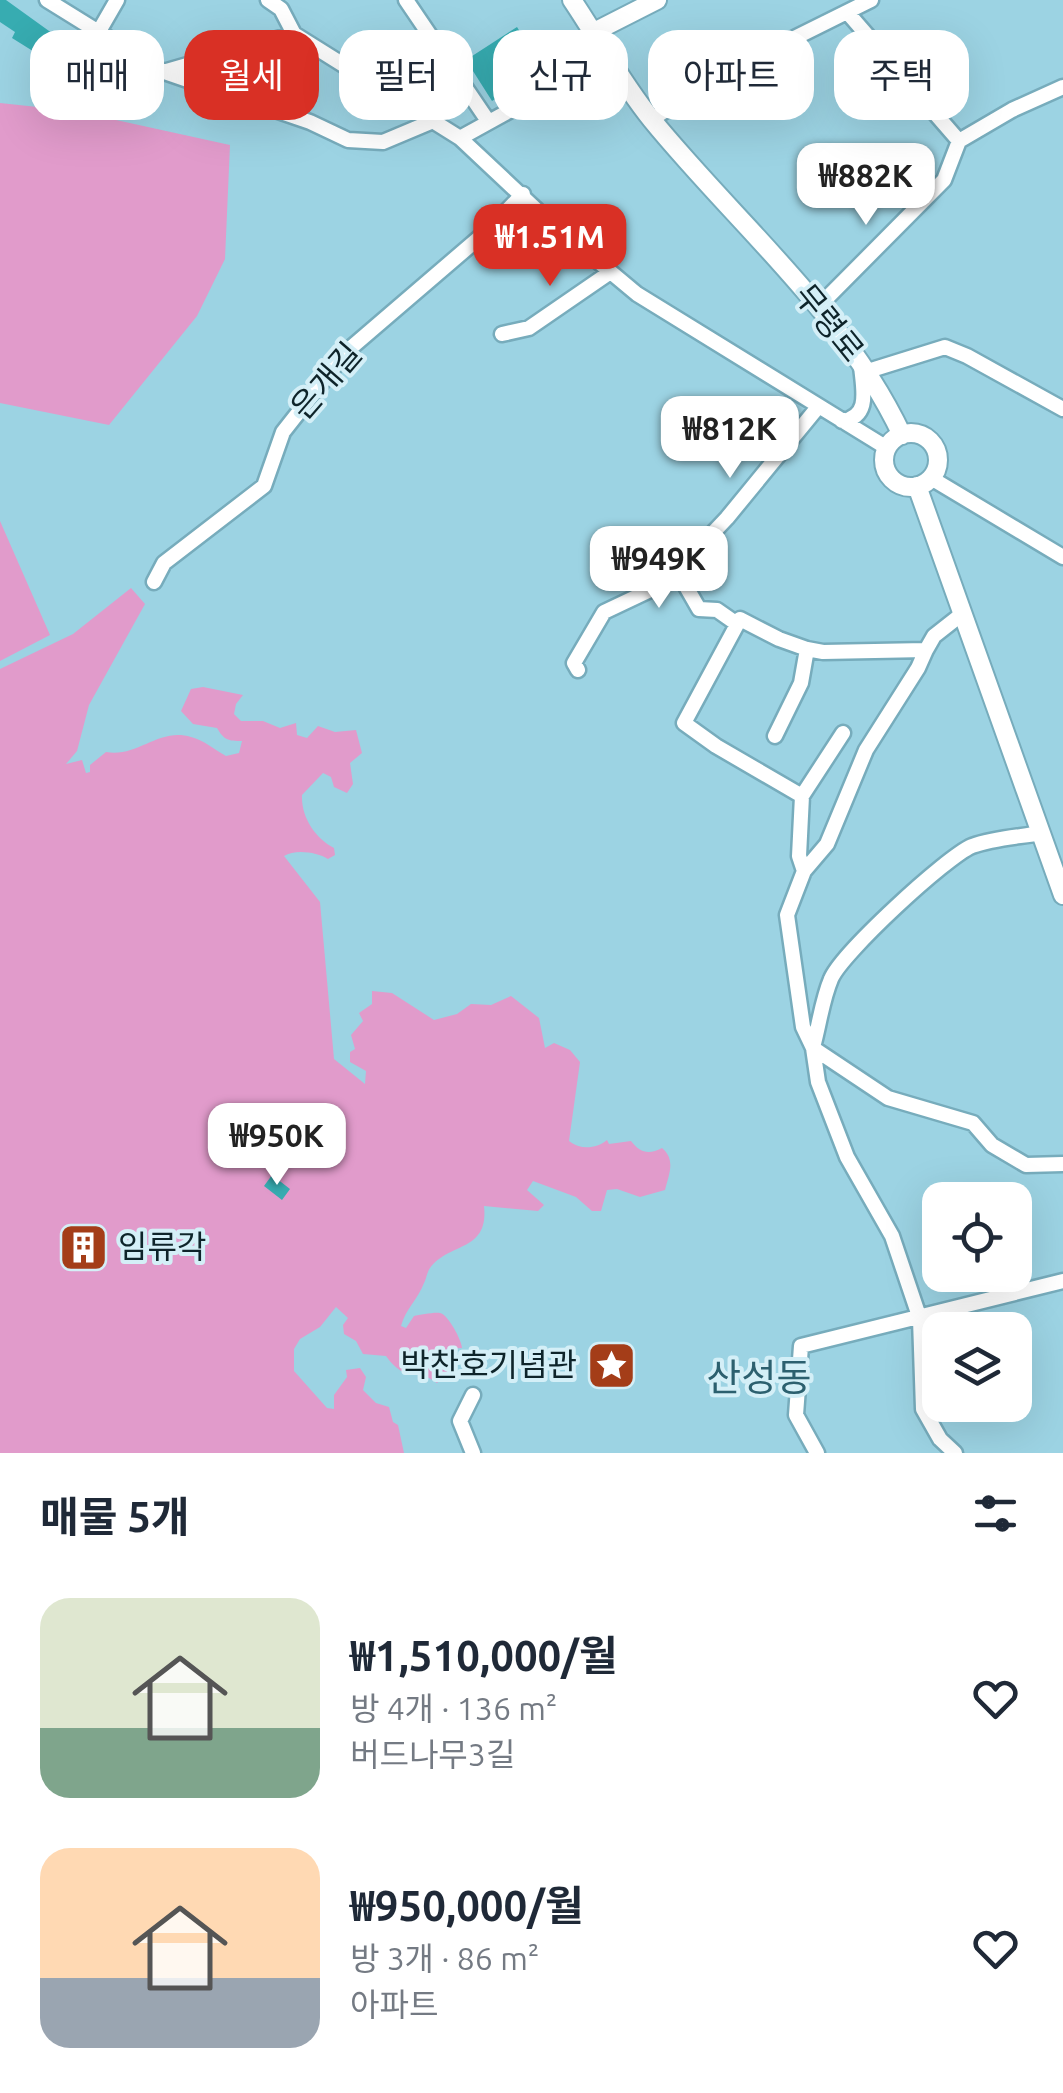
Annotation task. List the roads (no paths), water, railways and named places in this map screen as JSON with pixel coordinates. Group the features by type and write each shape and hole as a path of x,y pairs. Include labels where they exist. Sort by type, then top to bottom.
{"main road":[{"name":"무령로","path":"572,0 593,30"},
{"path":"598,30 658,0"},
{"name":"무령로","path":"628,88 648,116"},
{"name":"무령로","path":"651,120 818,307 864,366 902,435"},
{"path":"902,435 919,435 933,445 938,462 924,482 900,484 888,473 887,448 902,435"},
{"path":"924,482 962,614 1062,887"}],"street":[{"path":"47,0 92,30"},
{"path":"100,30 117,0"},
{"path":"268,0 281,9 292,30"},
{"path":"406,0 488,122"},
{"path":"811,30 870,0"},
{"path":"847,12 959,140"},
{"path":"319,50 460,138 610,273 713,343 887,448"},
{"path":"164,72 184,66"},
{"path":"164,72 310,122 348,140 383,142 433,121"},
{"path":"818,307 944,180 959,140 1063,87"},
{"path":"460,138 493,119"},
{"name":"은개길","path":"154,582 164,563 264,486 283,432 346,352 487,231 523,194"},
{"path":"502,334 529,328 610,273"},
{"path":"842,422 861,412 864,366 945,347 1063,409"},
{"path":"578,670 574,663 604,612 680,576 690,557 818,407"},
{"path":"924,482 1063,556"},
{"path":"680,576 699,609 717,610 737,624"},
{"path":"955,1453 940,1439 923,1408 919,1317 892,1236 847,1157 818,1082 813,1048 803,1026 786,915 804,871 827,844 866,750 934,636 962,614"},
{"path":"802,796 684,723 740,618 779,639 823,652 926,650"},
{"path":"774,736 800,683 808,649"},
{"path":"804,871 799,856 802,796 843,733"},
{"path":"813,1048 831,978 845,958 886,918 968,848 1041,833"},
{"path":"813,1048 888,1098 972,1123 992,1146 1026,1165 1063,1164"},
{"path":"817,1453 796,1415 801,1346 1063,1281"},
{"path":"472,1394 460,1421 473,1453"}],"place":[{"name":"임류각","path":"83,1247"},
{"name":"박찬호기념관","path":"612,1365"}],"district":[{"name":"산성동","path":"759,1378"}]}
